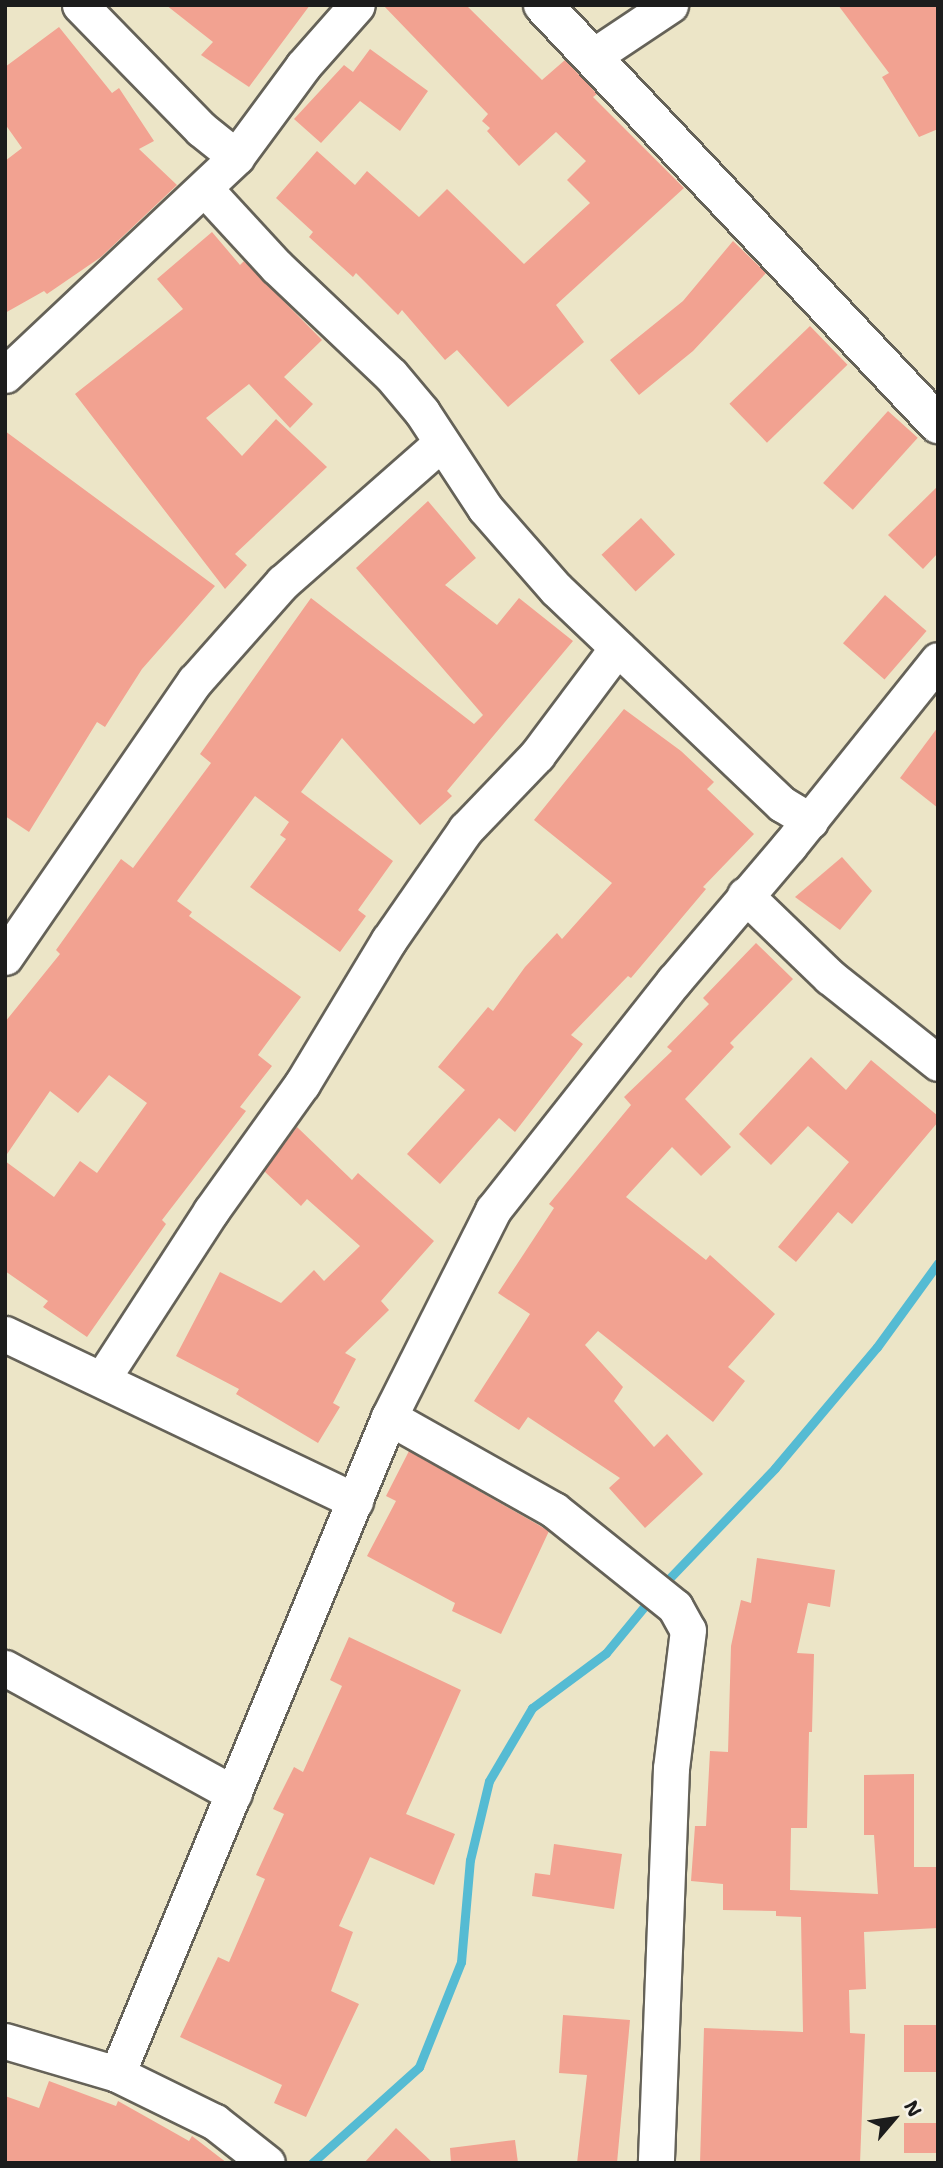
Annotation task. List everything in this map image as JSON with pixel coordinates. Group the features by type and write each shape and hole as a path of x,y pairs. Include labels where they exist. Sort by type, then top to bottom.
{"street":[{"path":"80,5 201,129 236,157"},
{"path":"5,376 236,157 303,66 357,5"},
{"path":"543,5 938,424"},
{"path":"592,57 670,5"},
{"path":"205,189 276,266 391,375 422,412 440,444 485,508 556,589 782,804 810,821"},
{"path":"5,957 195,681 283,582 440,444"},
{"path":"102,1379 211,1211 302,1084 389,940 466,829 537,755 617,648"},
{"path":"117,2074 389,1417 494,1210 745,895 810,821 938,660"},
{"path":"745,895 830,977 938,1063"},
{"path":"5,1334 355,1501"},
{"path":"389,1417 554,1510 675,1607 689,1639 670,1781 656,2163"},
{"path":"5,1668 233,1794"},
{"path":"5,2041 117,2074 215,2122 267,2163"}],"building":[{"path":"166,5 310,5 249,87 201,55 213,42"},
{"path":"383,5 466,5 542,80 565,60 597,94 593,97 684,188 556,305 584,342 508,407 457,350 445,360 402,310 398,315 356,273 353,277 309,237 313,232 276,198 317,151 355,185 367,171 419,217 447,189 524,264 590,203 567,180 586,161 556,132 519,166 487,131 490,128 482,121 488,114"},
{"path":"838,5 938,5 938,129 919,137 882,77 889,73"},
{"path":"59,27 112,93 119,88 154,141 139,149 177,185 101,257 47,294 44,291 5,313 5,161 22,148 5,124 5,67"},
{"path":"370,49 428,91 400,131 360,101 321,143 294,119 344,65 353,72"},
{"path":"212,232 240,265 244,261 322,340 284,377 313,404 290,428 249,384 206,418 242,456 276,419 327,467 235,554 247,565 225,589 75,394 183,309 157,279"},
{"path":"733,241 766,273 693,351 639,395 610,360 683,301"},
{"path":"810,326 848,365 767,443 729,404"},
{"path":"888,411 918,438 853,510 823,483"},
{"path":"5,431 215,586 142,669 105,727 97,722 29,832 5,816"},
{"path":"938,486 938,553 923,569 888,535"},
{"path":"428,501 476,558 445,585 497,625 519,598 573,641 447,791 452,796 420,825 342,738 301,792 393,861 358,910 366,916 340,952 250,887 286,839 280,835 289,822 255,796 177,901 192,912 189,916 301,997 258,1055 272,1066 240,1107 246,1111 162,1220 166,1224 87,1337 43,1307 48,1301 5,1271 5,1161 54,1197 80,1161 97,1173 147,1103 109,1075 78,1113 50,1091 5,1157 5,1022 60,954 56,950 121,859 133,868 211,763 200,754 311,598 474,724 483,715 356,568"},
{"path":"641,518 675,555 636,591 602,555"},
{"path":"885,595 927,631 885,679 843,643"},
{"path":"624,709 681,751 714,782 707,789 754,834 703,887 706,889 631,978 628,976 571,1035 583,1044 515,1132 499,1118 440,1184 407,1154 465,1090 438,1067 488,1007 493,1011 525,967 557,933 562,939 612,883 534,820"},
{"path":"938,727 938,808 900,778"},
{"path":"842,857 872,891 840,930 795,897"},
{"path":"756,943 793,979 730,1043 734,1047 685,1099 731,1147 701,1176 672,1147 626,1197 706,1260 710,1255 775,1314 728,1367 745,1381 713,1422 598,1331 585,1345 623,1387 614,1401 654,1447 667,1434 703,1474 645,1528 609,1488 620,1478 528,1417 519,1430 474,1401 530,1314 498,1293 554,1208 549,1204 631,1105 624,1097 672,1051 667,1047 709,1004 703,998"},
{"path":"811,1057 846,1090 871,1060 938,1116 938,1122 852,1224 838,1212 796,1262 778,1247 849,1162 808,1126 771,1165 739,1134"},
{"path":"297,1127 352,1180 358,1173 434,1241 381,1301 389,1310 345,1353 356,1359 333,1403 340,1407 318,1443 236,1394 239,1389 176,1356 220,1272 281,1303 314,1270 324,1281 360,1246 307,1199 301,1206 264,1171"},
{"path":"409,1451 549,1531 501,1634 452,1611 455,1603 367,1556 396,1501 386,1496"},
{"path":"757,1558 835,1570 830,1607 808,1603 797,1653 814,1654 812,1732 809,1732 807,1828 791,1828 790,1890 878,1894 874,1835 864,1835 864,1775 914,1774 914,1867 938,1867 938,1928 864,1932 866,1989 849,1990 850,2033 865,2034 860,2163 700,2163 704,2028 803,2032 801,1917 776,1916 776,1911 723,1910 723,1884 691,1881 695,1826 706,1826 710,1751 728,1752 731,1646 741,1600 751,1603"},
{"path":"349,1637 461,1690 406,1814 455,1834 434,1885 370,1857 339,1926 353,1932 331,1991 359,2004 306,2117 274,2103 282,2085 180,2037 218,1957 229,1962 265,1879 256,1875 284,1814 273,1809 294,1767 303,1772 342,1686 330,1680"},
{"path":"554,1844 622,1854 614,1909 532,1896 535,1873 550,1875"},
{"path":"563,2015 630,2020 617,2163 577,2163 587,2075 559,2073"},
{"path":"904,2025 938,2025 938,2072 904,2072"},
{"path":"49,2081 116,2106 118,2101 189,2141 192,2136 227,2163 5,2163 5,2096 39,2108"},
{"path":"904,2123 938,2123 938,2153 904,2153"},
{"path":"396,2128 433,2163 364,2163"},
{"path":"515,2140 518,2163 451,2163 450,2148"}],"waterway":[{"path":"662,1586 775,1468 877,1347 938,1263"},
{"path":"312,2163 419,2067 461,1962 470,1860 489,1781 532,1708 606,1653 653,1596"}]}
